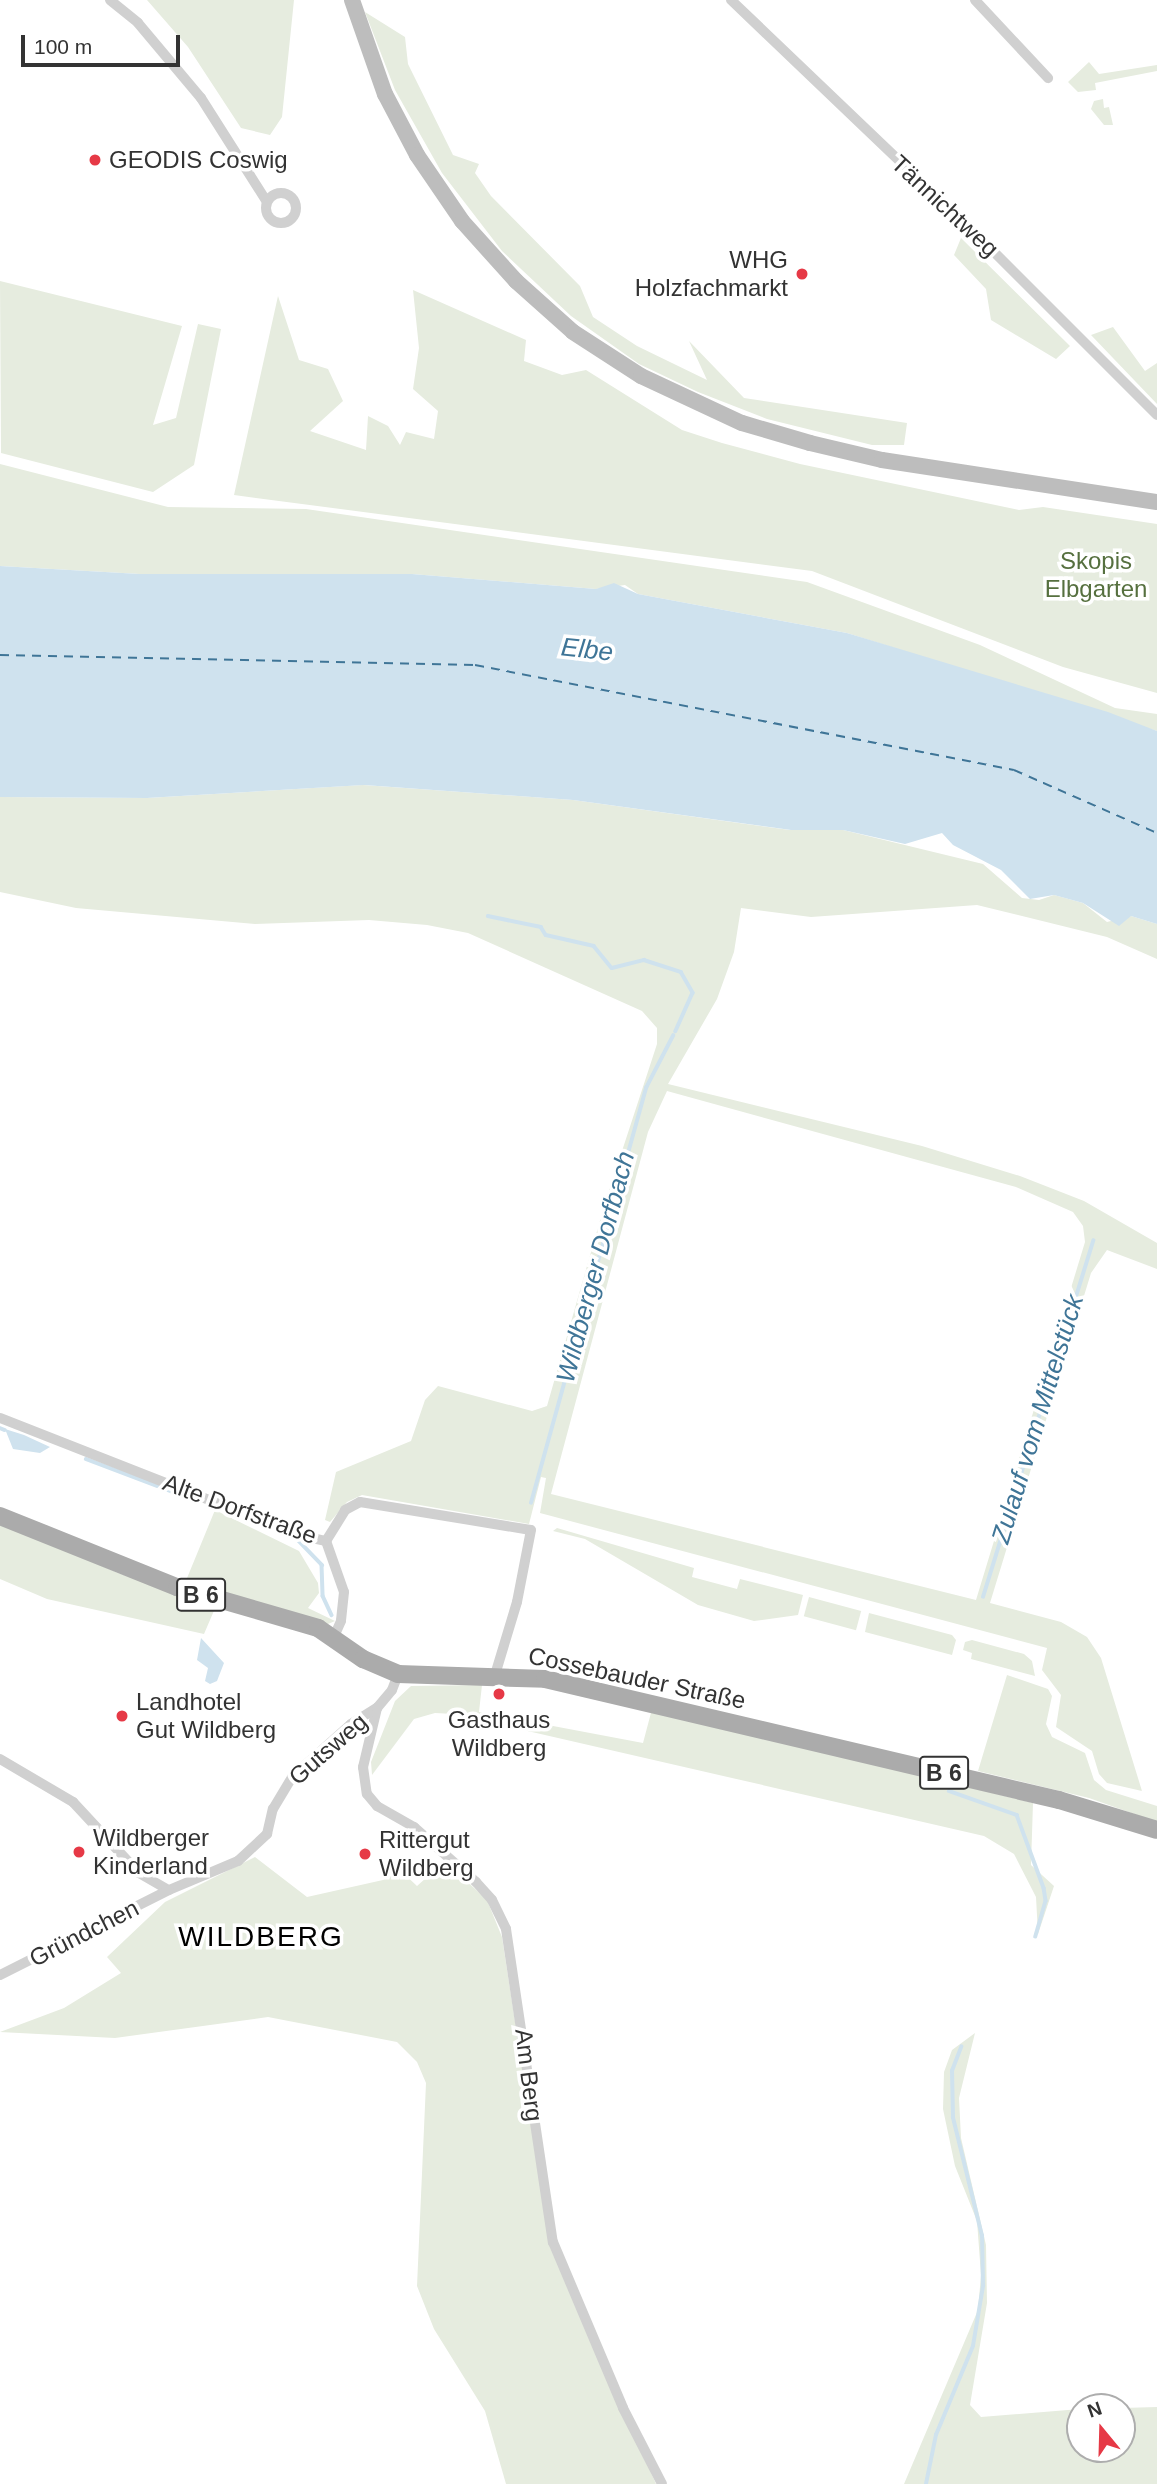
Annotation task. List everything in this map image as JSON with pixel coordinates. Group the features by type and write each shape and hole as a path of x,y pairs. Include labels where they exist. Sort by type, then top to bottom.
{"main road":[{"path":"352,0 385,94 417,155 462,221 516,281 573,331 642,376 743,423 810,443 882,460 1157,502"},
{"name":"Cossebauder Straße","path":"0,1516 177,1587 302,1622 334,1637 363,1659 398,1674 495,1675 558,1682 1059,1800 1157,1830"}],"street":[{"path":"110,0 138,23 201,98 267,202"},
{"name":"Tännichtweg","path":"731,0 988,246 1157,415"},
{"path":"975,0 1048,78"},
{"name":"Alte Dorfstraße","path":"0,1419 298,1535 326,1541 345,1510 360,1502 531,1530 517,1602 495,1675"},
{"path":"326,1541 344,1591 341,1621 334,1637"},
{"name":"Gutsweg","path":"169,1890 238,1861 267,1834 273,1809 292,1777 351,1724 377,1707 392,1690 398,1674"},
{"name":"Am Berg","path":"377,1707 363,1767 367,1794 377,1806 414,1827 476,1882 492,1900 506,1930 553,2242 622,2408 662,2484"},
{"path":"0,1759 73,1802 139,1872 169,1890"},
{"name":"Gründchen","path":"0,1975 169,1890"}],"green space":[{"path":"147,0 294,0 282,117 270,135 241,128 188,47"},
{"path":"365,12 405,37 408,64 453,155 479,164 475,173 491,196 580,286 593,317 637,346 707,380 689,341 744,398 907,423 904,445 872,445 767,419 698,392 639,364 571,316 502,251 442,173 395,90"},
{"path":"1089,62 1099,74 1157,65 1157,71 1095,83 1096,90 1078,92 1068,82"},
{"path":"1103,99 1104,108 1109,107 1113,125 1104,125 1091,109 1094,101"},
{"path":"961,238 1070,346 1056,359 991,320 986,289 954,255"},
{"path":"0,281 182,326 153,425 176,418 198,324 221,329 194,465 153,492 1,453"},
{"name":"Skopis Elbgarten","path":"413,290 526,340 524,361 562,375 586,370 682,430 722,443 800,464 1019,510 1043,507 1157,524 1157,693 1063,667 812,571 234,495 278,296 299,360 328,369 343,401 310,431 366,450 368,416 388,426 400,445 406,432 434,439 438,411 413,389 419,348"},
{"path":"1113,327 1145,371 1157,363 1157,404 1091,335"},
{"path":"0,464 168,507 306,509 807,582 980,645 1115,708 1157,714 1157,731 847,633 638,594 625,585 596,589 412,574 140,574 0,566"},
{"path":"363,785 573,800 790,830 843,830 983,864 1022,898 1039,900 1054,895 1083,903 1107,922 1131,916 1157,924 1157,959 1107,937 977,905 811,917 741,908 734,952 717,999 668,1084 922,1146 1020,1176 1084,1201 1157,1243 1157,1269 1107,1250 1091,1273 990,1603 1061,1622 1087,1637 1101,1658 1142,1791 1107,1783 1099,1774 1092,1751 1056,1727 1061,1695 1042,1670 1047,1648 540,1513 546,1478 541,1477 529,1524 362,1495 347,1502 330,1522 325,1520 336,1472 411,1441 425,1400 438,1386 532,1411 547,1406 605,1203 657,1044 657,1028 642,1011 468,933 427,925 369,920 255,924 76,908 0,892 0,797 147,798","holes":["667,1091 1016,1187 1073,1212 1083,1226 1085,1242 976,1600 551,1494 648,1132"]},
{"path":"215,1510 299,1551 318,1583 319,1593 308,1608 335,1621 328,1624 185,1583"},
{"path":"0,1522 118,1573 216,1606 204,1634 47,1599 0,1579"},
{"path":"557,1528 694,1568 692,1577 737,1589 740,1579 803,1595 798,1615 754,1621 698,1605 585,1539 553,1531"},
{"path":"809,1597 861,1611 856,1630 804,1616"},
{"path":"869,1613 952,1635 956,1640 952,1655 865,1632"},
{"path":"972,1640 1024,1654 1032,1661 1035,1676 971,1659 972,1653 963,1650 965,1642"},
{"path":"1007,1675 1048,1689 1052,1696 1046,1724 1052,1737 1085,1753 1094,1780 1106,1790 1157,1806 1157,1822 1089,1798 978,1771"},
{"path":"482,1685 479,1712 643,1743 652,1709 1033,1803 1031,1865 1054,1886 1038,1934 1036,1897 1014,1854 984,1836 454,1714 435,1713 414,1719 372,1775 371,1762 395,1701 411,1686"},
{"path":"255,1857 307,1897 383,1880 399,1869 417,1886 445,1861 487,1900 502,1937 549,2243 656,2484 506,2484 485,2411 434,2329 417,2286 426,2083 417,2062 397,2042 268,2017 115,2038 0,2032 64,2008 121,1973 107,1957 165,1902"},
{"path":"975,2033 959,2098 961,2138 986,2245 987,2303 970,2405 981,2417 1066,2410 1066,2463 1136,2463 1136,2408 1157,2407 1157,2484 904,2484 978,2310 981,2275 977,2221 955,2166 943,2109 944,2072 952,2050"}],"water":[{"name":"Elbe","path":"0,566 140,574 412,574 596,589 614,583 638,594 847,633 1108,712 1157,731 1157,924 1131,916 1119,926 1083,903 1054,895 1030,899 1001,870 953,845 942,833 905,844 843,830 791,830 573,800 364,785 147,798 0,797"},
{"path":"5,1429 50,1447 40,1453 13,1449"},
{"path":"201,1638 224,1663 217,1681 210,1684 205,1681 208,1668 197,1660"}],"waterway":[{"name":"Wildberger Dorfbach","path":"488,916 541,927 546,935 594,946 612,968 644,960 681,972 693,993 676,1031"},
{"name":"Wildberger Dorfbach","path":"531,1503 646,1088 673,1036"},
{"name":"Zulauf vom Mittelstück","path":"983,1597 1093,1241"},
{"path":"0,1428 5,1430"},
{"path":"86,1459 192,1499"},
{"path":"298,1540 322,1565 323,1596 332,1615"},
{"name":"Zulauf vom Mittelstück","path":"949,1791 1017,1815 1044,1888 1046,1901 1036,1937"},
{"name":"Zulauf vom Mittelstück","path":"926,2484 936,2435 973,2346 983,2286 982,2236 953,2118 952,2071 961,2047"}],"ferry route":[{"path":"0,655 475,665 1014,770 1157,833"}],"place":[{"name":"GEODIS Coswig","path":"95,160"},
{"name":"WHG Holzfachmarkt","path":"802,274"},
{"name":"Gasthaus Wildberg","path":"499,1694"},
{"name":"Landhotel Gut Wildberg","path":"122,1716"},
{"name":"Wildberger Kinderland","path":"79,1852"},
{"name":"Rittergut Wildberg","path":"365,1854"}],"district":[{"name":"WILDBERG","path":"261,1937"}]}
